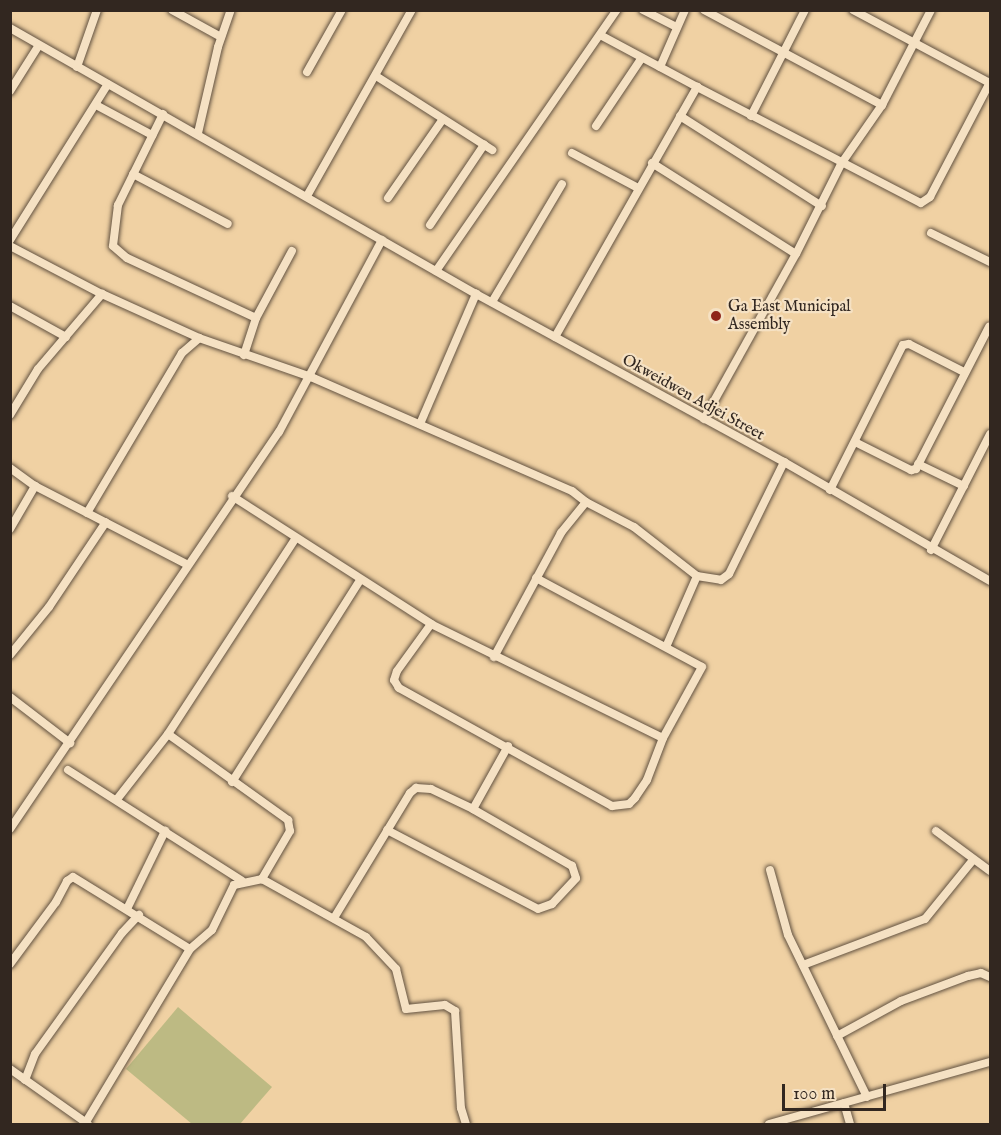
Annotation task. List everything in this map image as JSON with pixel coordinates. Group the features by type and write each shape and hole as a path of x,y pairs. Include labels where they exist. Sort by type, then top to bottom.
{"street":[{"path":"77,67 98,10"},
{"path":"172,10 221,37"},
{"path":"198,134 221,37 231,10"},
{"path":"307,72 342,10"},
{"path":"307,196 412,10"},
{"path":"436,271 602,36 617,10"},
{"path":"643,10 676,27"},
{"path":"660,67 685,10"},
{"path":"704,10 882,105"},
{"path":"751,116 805,10"},
{"path":"602,36 641,59 841,164 926,202 990,82 853,10"},
{"path":"704,419 822,206 841,164 882,105 931,10"},
{"name":"Okweidwen Adjei Street","path":"10,28 476,294 784,462 931,550 990,581"},
{"path":"10,91 39,45"},
{"path":"596,126 641,59"},
{"path":"376,76 492,150"},
{"path":"10,240 108,84"},
{"path":"555,337 697,87"},
{"path":"96,105 152,135"},
{"path":"163,114 133,174 115,219 115,250 256,318"},
{"path":"680,116 822,206"},
{"path":"388,198 443,119"},
{"path":"430,225 484,145"},
{"path":"572,153 638,188"},
{"path":"652,163 796,254"},
{"path":"133,174 228,224"},
{"path":"492,302 562,184"},
{"path":"932,233 990,262"},
{"path":"10,829 188,566 232,496 279,432 311,377 382,240"},
{"path":"10,246 102,294 199,338 311,377 572,491 586,502 634,527 696,576 721,580 729,574 784,462"},
{"path":"244,355 256,318 292,251"},
{"path":"10,415 38,369 102,294"},
{"path":"420,424 476,294"},
{"path":"10,306 66,337"},
{"path":"855,442 911,470 918,464 989,327"},
{"path":"87,513 182,353 199,338"},
{"path":"830,490 906,343 964,372"},
{"path":"931,550 990,434"},
{"path":"918,464 964,486"},
{"path":"10,468 35,486 188,566"},
{"path":"10,529 35,486"},
{"path":"232,496 295,539 431,624 494,657 663,738"},
{"path":"494,657 561,533 586,502"},
{"path":"10,654 49,607 106,522"},
{"path":"118,798 168,734 295,539"},
{"path":"666,647 696,576"},
{"path":"431,624 403,661 395,684 612,806 622,807 635,798 647,780 663,738 702,669 666,647 536,578"},
{"path":"232,782 360,580"},
{"path":"10,697 70,742"},
{"path":"168,734 288,820 290,831 262,879"},
{"path":"473,809 508,746"},
{"path":"68,770 118,798 242,881"},
{"path":"334,918 387,830 416,788 431,789 473,809 572,866 576,878 552,904 538,909 387,830"},
{"path":"128,907 165,831"},
{"path":"936,831 990,871"},
{"path":"802,965 926,919 974,860"},
{"path":"770,870 788,935 867,1097"},
{"path":"10,964 70,878 80,879 128,907 190,949"},
{"path":"10,1069 87,1123 190,949 205,939 234,885 242,881 262,879 366,937 396,969 402,1007 445,1005 455,1011 461,1108 466,1125"},
{"path":"25,1080 35,1054 122,933 139,915"},
{"path":"837,1036 853,1024 912,997 968,976 981,973 990,977"},
{"path":"768,1125 990,1062"},
{"path":"844,1104 850,1125"}],"shaded area":[{"path":"178,1007 272,1087 240,1124 192,1124 126,1069"}],"place":[{"name":"Ga East Municipal Assembly","path":"716,316"}]}
